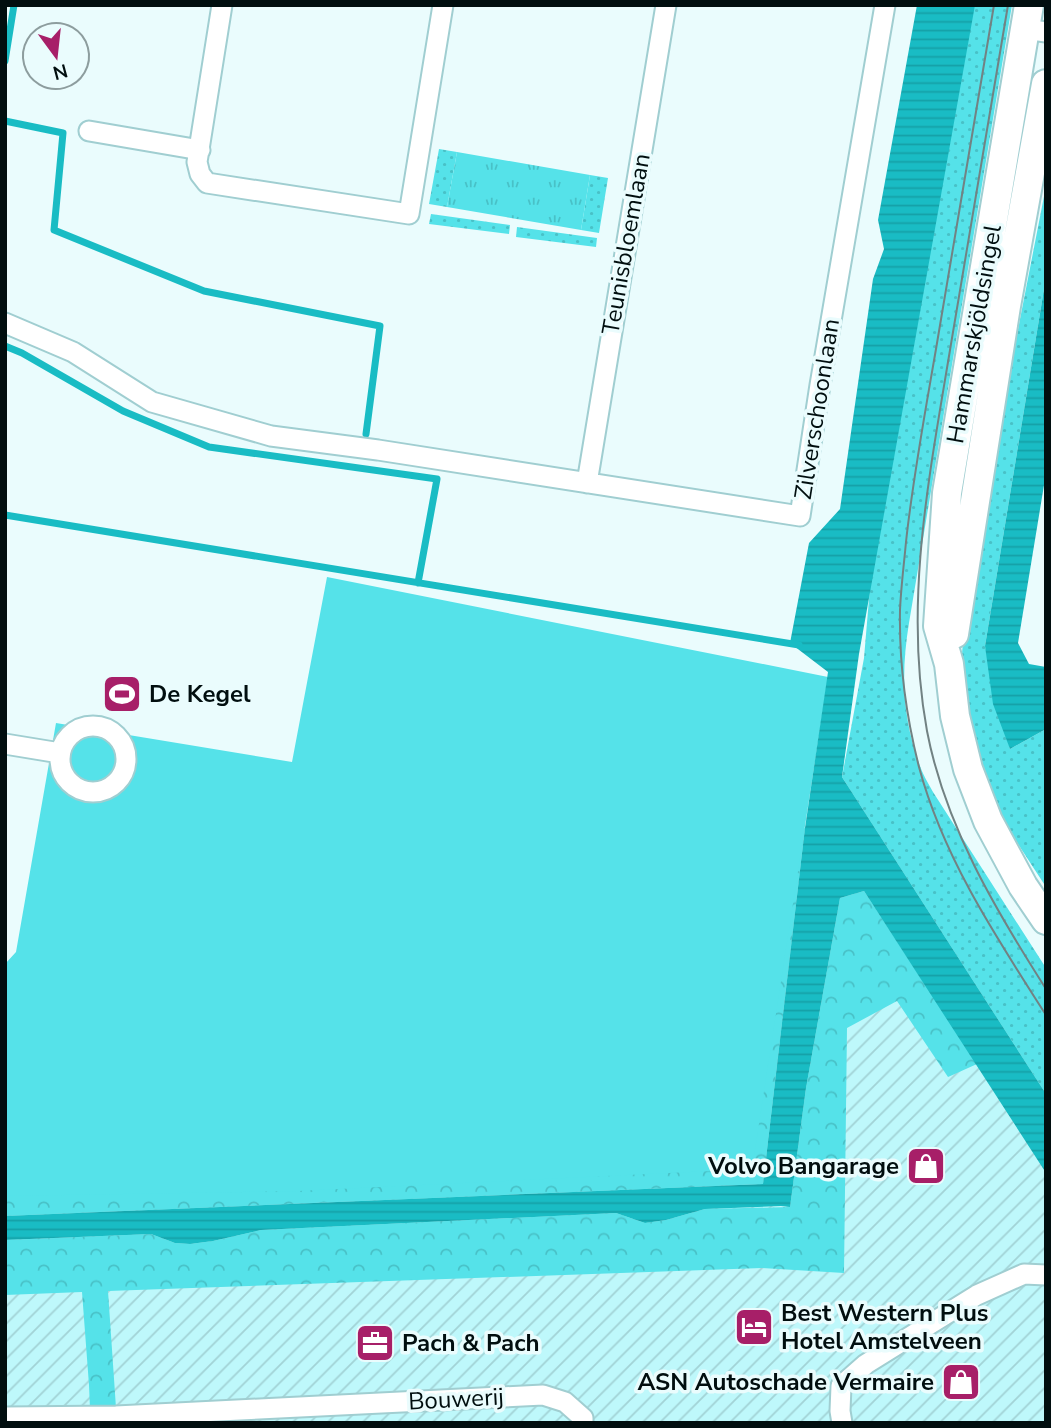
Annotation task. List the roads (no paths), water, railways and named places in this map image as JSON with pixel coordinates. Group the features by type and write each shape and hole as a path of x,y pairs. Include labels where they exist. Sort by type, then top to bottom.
{"street":[{"path":"222,5 197,162 200,174 208,183 409,214 443,5"},
{"name":"Teunisbloemlaan","path":"587,483 666,5"},
{"name":"Zilverschoonlaan","path":"5,323 74,352 152,402 271,436 378,450 800,516 886,5"},
{"name":"Hammarskjöldsingel","path":"1033,22 947,493 938,626 949,664 955,716 973,782 988,821 1023,886 1046,920"},
{"name":"Hammarskjöldsingel","path":"949,664 1006,306 1046,84"},
{"path":"89,131 200,150"},
{"path":"5,744 60,753"},
{"path":"842,1423 841,1386 866,1364 977,1295 1024,1274 1046,1275"},
{"name":"Bouwerij","path":"5,1417 75,1420 543,1395 565,1402 583,1421"}],"waterway":[{"path":"5,61 14,5"},
{"path":"5,121 63,133 54,230 204,291 380,326 366,434"},
{"path":"5,346 123,411 209,447 437,479 418,583"},
{"path":"5,515 799,645"}],"tram line":[{"path":"994,5 912,493 901,593 901,649 904,689 914,748 942,833 973,895 1046,1015"},
{"path":"1008,5 928,488 922,537 918,634 920,682 927,731 946,800 974,865 1008,928 1046,989"}],"place":[{"name":"De Kegel","path":"122,694"},
{"name":"Volvo Bangarage","path":"926,1166"},
{"name":"Best Western Plus Hotel Amstelveen","path":"754,1327"},
{"name":"Pach & Pach","path":"375,1343"},
{"name":"ASN Autoschade Vermaire","path":"961,1382"}]}
